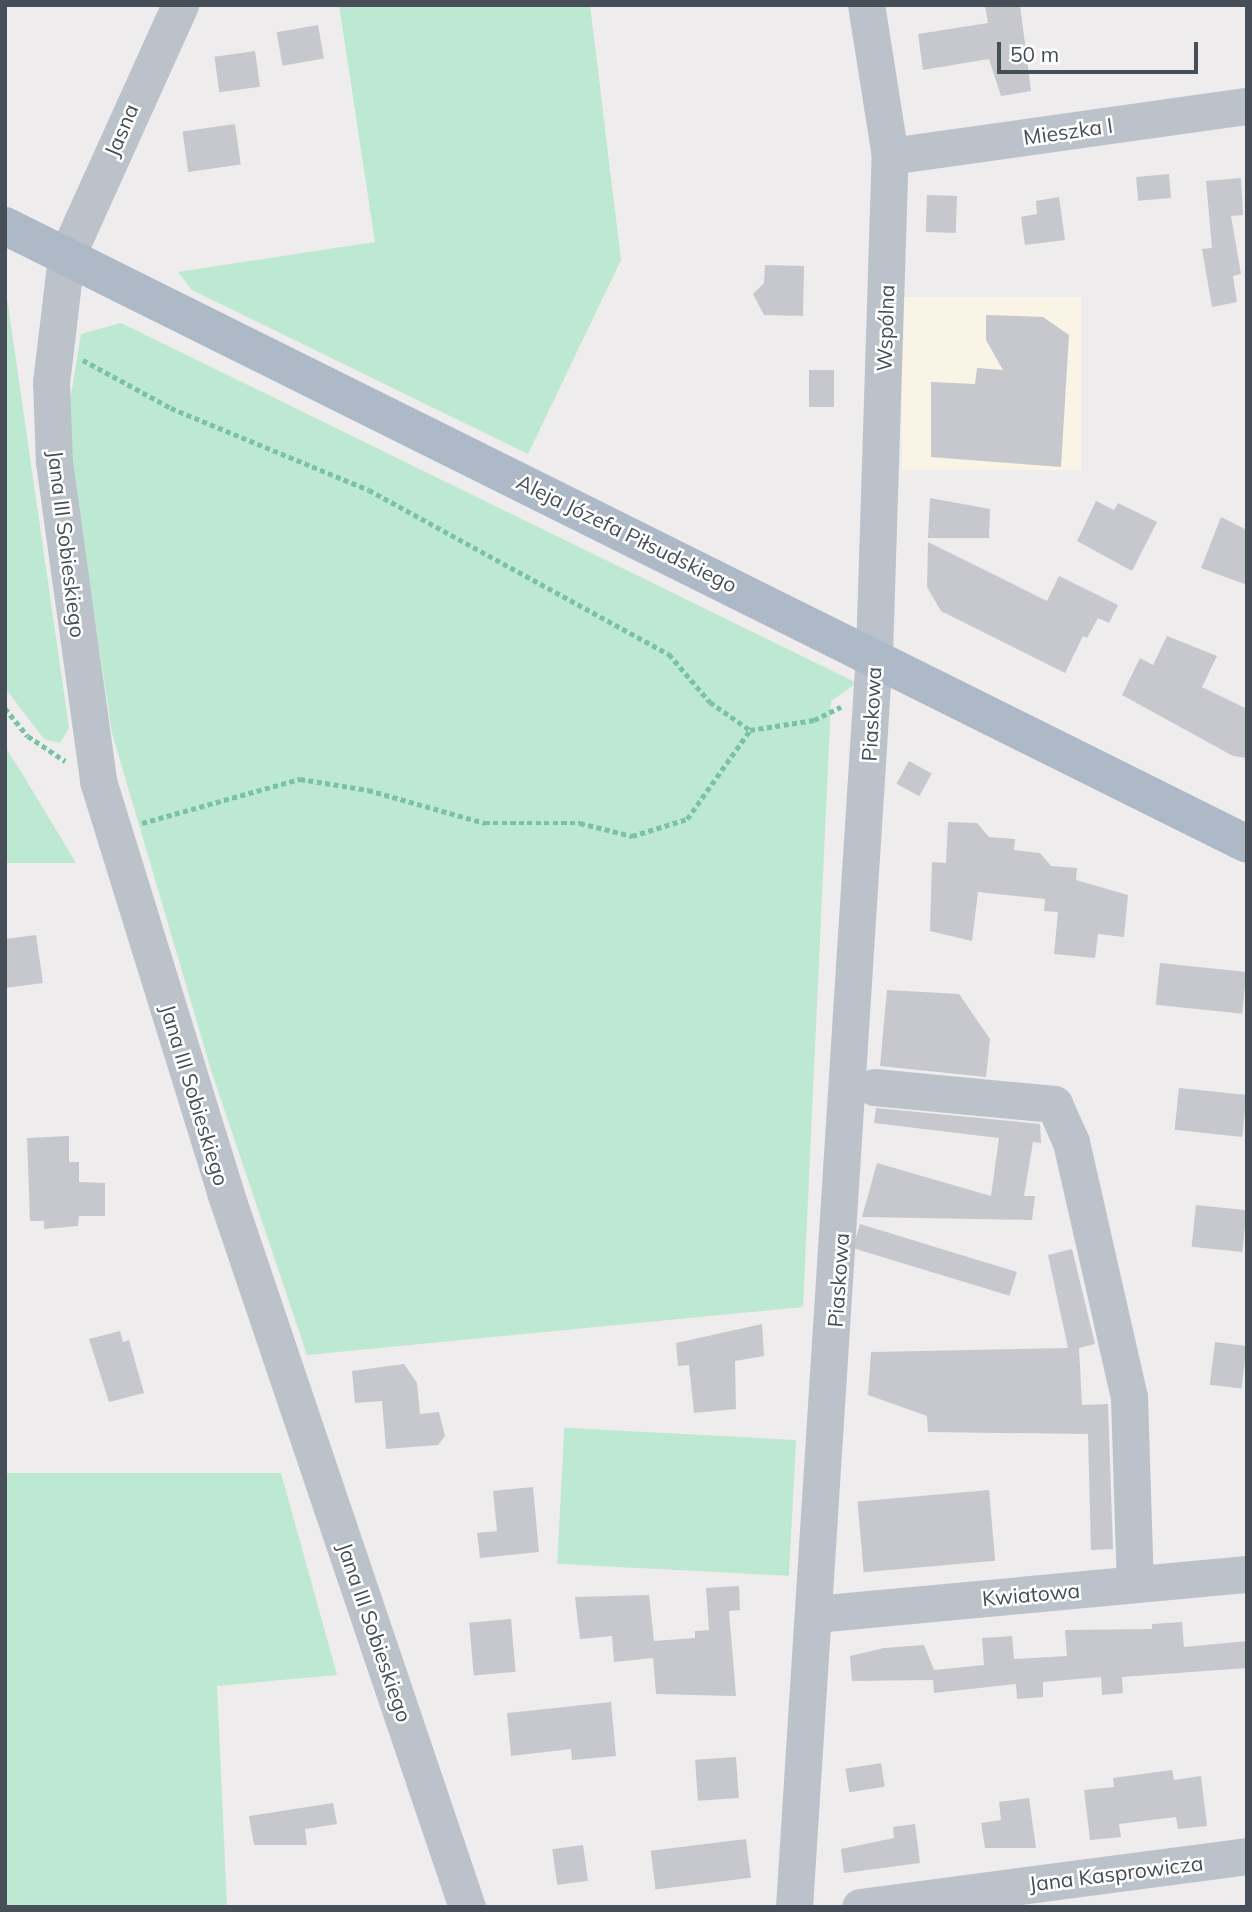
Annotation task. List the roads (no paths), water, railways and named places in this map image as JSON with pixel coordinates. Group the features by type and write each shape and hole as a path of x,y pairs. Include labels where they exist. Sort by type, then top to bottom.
{"main road":[{"name":"Aleja Józefa Piłsudskiego","path":"5,226 873,668 1247,844"}],"street":[{"name":"Jasna","path":"66,257 180,5"},
{"name":"Wspólna","path":"866,5 890,156 873,668"},
{"name":"Mieszka I","path":"890,156 1247,106"},
{"name":"Jana III Sobieskiego","path":"66,257 51,382 54,462 98,781 225,1192 467,1907"},
{"name":"Piaskowa","path":"794,1907 815,1614 873,668"},
{"path":"874,1087 1054,1104 1071,1142 1129,1397 1135,1584"},
{"name":"Kwiatowa","path":"815,1614 1247,1574"},
{"name":"Jana Kasprowicza","path":"860,1907 1247,1856"}]}
